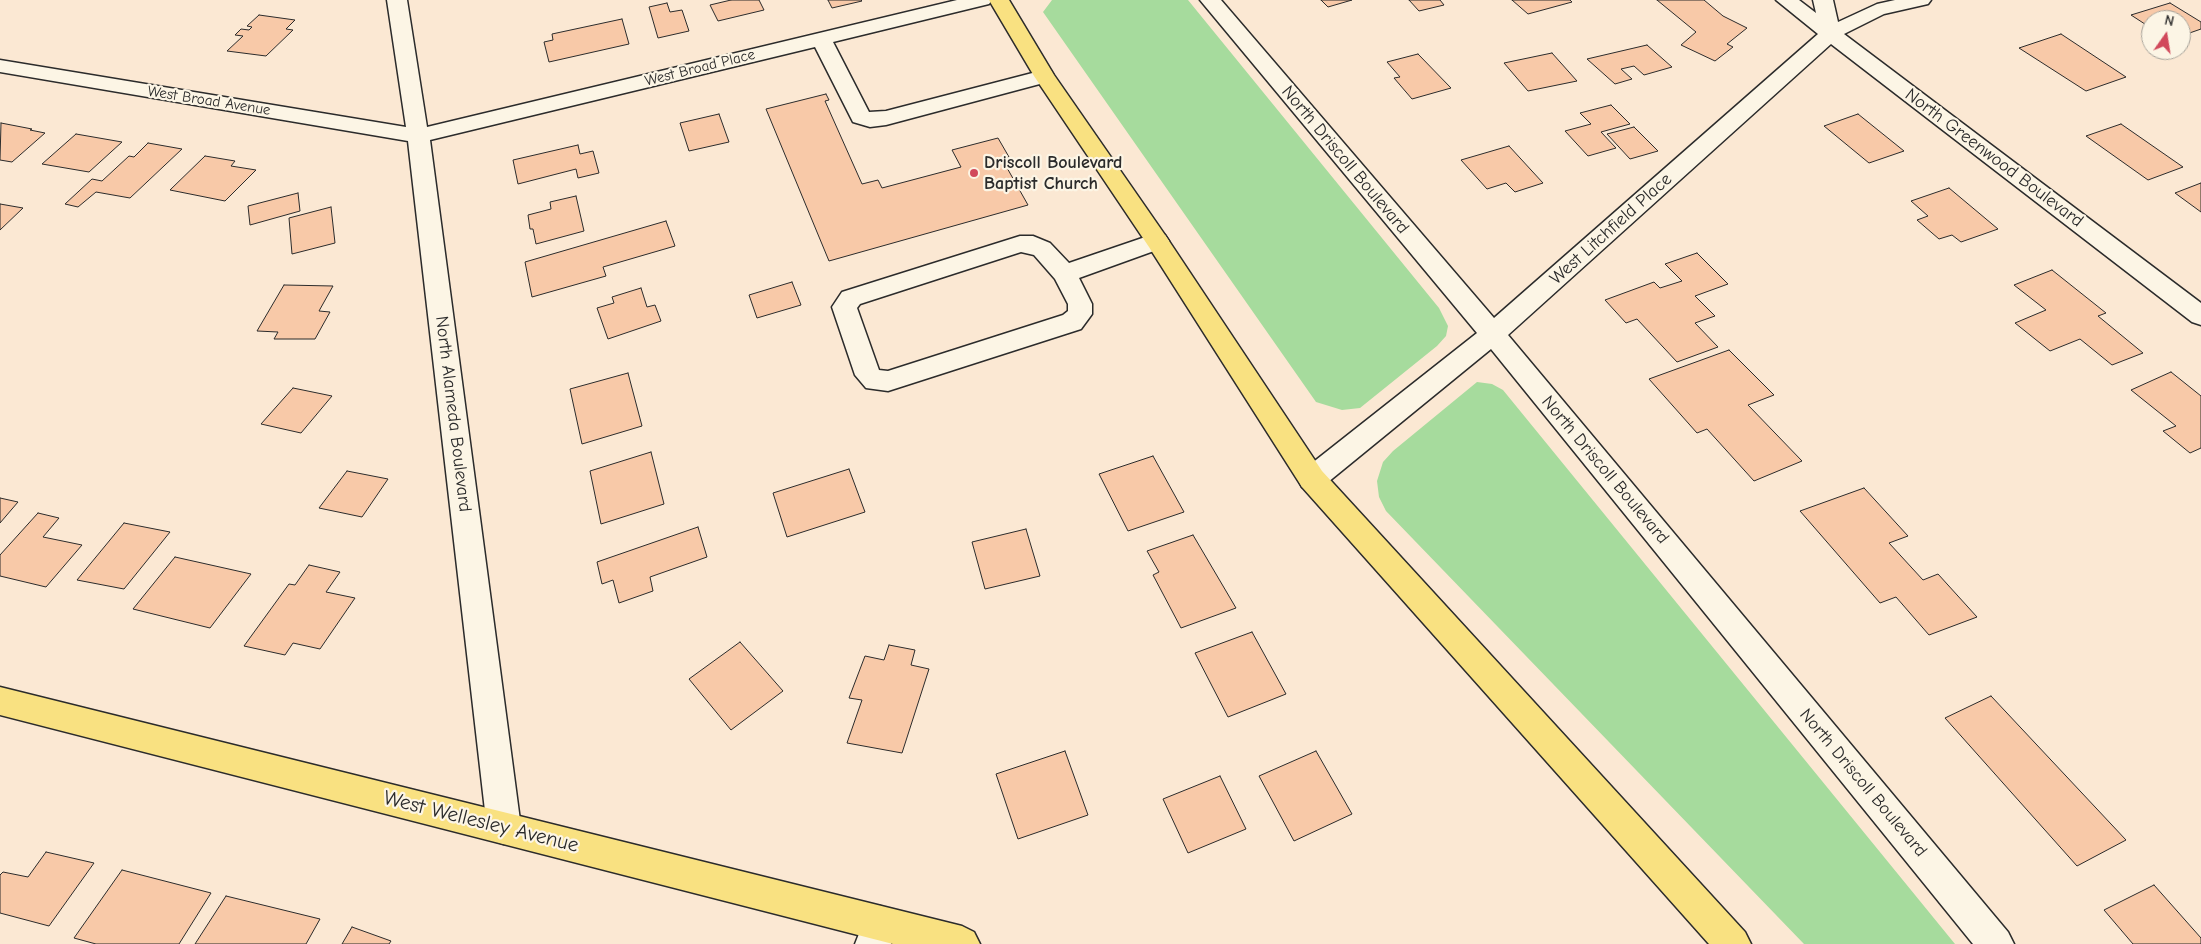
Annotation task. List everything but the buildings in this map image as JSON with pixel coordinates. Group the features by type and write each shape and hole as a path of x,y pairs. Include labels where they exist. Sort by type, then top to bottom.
{"main road":[{"path":"999,0 1044,76 1157,241 1312,479 1733,944"},
{"name":"West Wellesley Avenue","path":"0,701 504,828 876,934 962,944"}],"street":[{"name":"North Alameda Boulevard","path":"397,0 418,136 504,828"},
{"name":"West Broad Place","path":"418,136 982,0"},
{"name":"North Driscoll Boulevard","path":"1210,0 1493,334 1996,944"},
{"name":"North Greenwood Boulevard","path":"1786,0 2201,316"},
{"path":"1823,0 1831,33"},
{"name":"West Litchfield Place","path":"1312,479 1493,334 1831,33 1877,10 1920,0"},
{"path":"820,39 861,117 870,120 886,118 1044,76"},
{"name":"West Broad Avenue","path":"0,66 418,136"},
{"path":"1065,274 1157,241"},
{"path":"1020,244 1032,244 1042,248 1065,274 1080,304 1080,314 1072,322 888,380 875,381 868,375 844,307 852,298 1020,244"}],"green space":[{"path":"1052,0 1188,0 1439,308 1448,326 1446,336 1437,346 1360,408 1342,410 1316,402 1043,12"},
{"path":"1477,382 1492,384 1503,390 1955,944 1804,944 1386,511 1379,497 1377,481 1383,462 1393,451"}],"place":[{"name":"Driscoll Boulevard Baptist Church","path":"974,173"}]}
